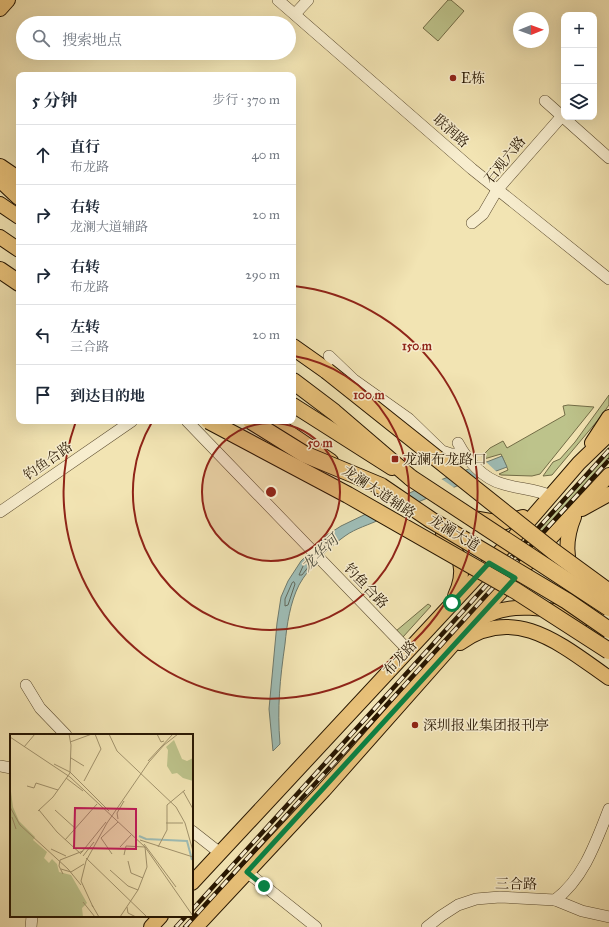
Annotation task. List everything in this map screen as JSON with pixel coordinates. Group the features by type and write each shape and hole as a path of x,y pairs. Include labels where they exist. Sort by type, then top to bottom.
{"highway":[{"path":"0,167 16,178"},
{"path":"0,179 16,194"},
{"path":"0,267 16,275"},
{"path":"0,270 16,281"},
{"path":"296,350 351,389 553,551 609,592"},
{"name":"龙澜大道","path":"296,383 334,412 411,480 609,608"},
{"path":"214,424 348,495 516,591 609,651"},
{"name":"龙澜大道","path":"256,424 304,454 381,490 567,601 609,630"}],"main road":[{"path":"0,9 8,0"},
{"path":"0,204 16,215"},
{"path":"0,237 16,248"},
{"name":"龙澜大道辅路","path":"296,407 411,480 454,510 609,611"},
{"path":"579,463 609,417"},
{"name":"龙澜大道辅路","path":"277,424 381,490 437,530 583,619 609,637"},
{"name":"布龙路","path":"193,882 547,501 579,463 609,434"},
{"path":"196,927 324,790 470,625 609,475"},
{"path":"585,595 574,582 567,554 570,525 576,511 592,505 609,494"},
{"path":"454,510 484,520 502,523 516,520 547,501"},
{"path":"437,530 452,545 461,563 462,574 460,586 452,603"},
{"path":"470,625 491,613 526,609 563,612 583,619"},
{"path":"445,654 462,640 486,630 510,626 536,632 555,641 609,678"},
{"path":"151,927 160,917"}],"street":[{"name":"联润路","path":"278,0 497,190 609,280"},
{"path":"295,14 308,0"},
{"path":"546,101 561,115"},
{"name":"石观六路","path":"472,223 483,214 497,190 561,117"},
{"path":"566,120 609,158"},
{"path":"329,356 354,380 409,419 442,451 451,454 464,454"},
{"name":"钓鱼合路","path":"0,512 128,424"},
{"name":"钓鱼合路","path":"190,424 307,548 408,650"},
{"path":"458,443 464,454 488,478 503,484 542,492 547,501"},
{"path":"26,685 40,708 65,734"},
{"path":"0,766 10,768"},
{"path":"555,900 567,892 580,874 609,809"},
{"path":"193,832 220,853"},
{"path":"247,872 316,927"},
{"name":"三合路","path":"427,927 458,905 476,899 500,897 555,900 582,911 609,917"},
{"path":"31,927 32,917"}],"green space":[{"path":"448,0 451,0 464,11 438,41 423,28"},
{"path":"609,395 609,405 598,420 552,475 543,476 553,462 560,459 575,442"},
{"path":"563,406 594,407 540,474 532,476 501,475 499,474 508,470 501,454 484,459 482,456 490,448 503,441 507,448 565,415"},
{"path":"609,453 609,459 538,537 535,534"},
{"path":"428,604 431,606 403,637 396,631"}],"water":[{"name":"龙华河","path":"502,456 507,467 459,485 354,531 332,546 308,571 299,585 289,614 280,693 280,744 273,751 269,709 277,623 281,597 288,581 301,561 327,535 341,526 420,488"}],"pier":[{"path":"485,461 498,473 480,479 467,468"},
{"path":"440,478 456,489 447,493 431,482"},
{"path":"400,496 415,506 397,513 382,504"}],"railway":[{"path":"193,909 609,450"},
{"path":"185,927 609,460"},
{"path":"176,927 185,917"}],"place":[{"name":"E栋","path":"453,78"},
{"name":"龙澜布龙路口","path":"395,459"},
{"name":"深圳报业集团报刊亭","path":"415,725"}],"route":[{"path":"264,886 247,872 324,790 470,625 515,578 489,563 452,603"}]}
